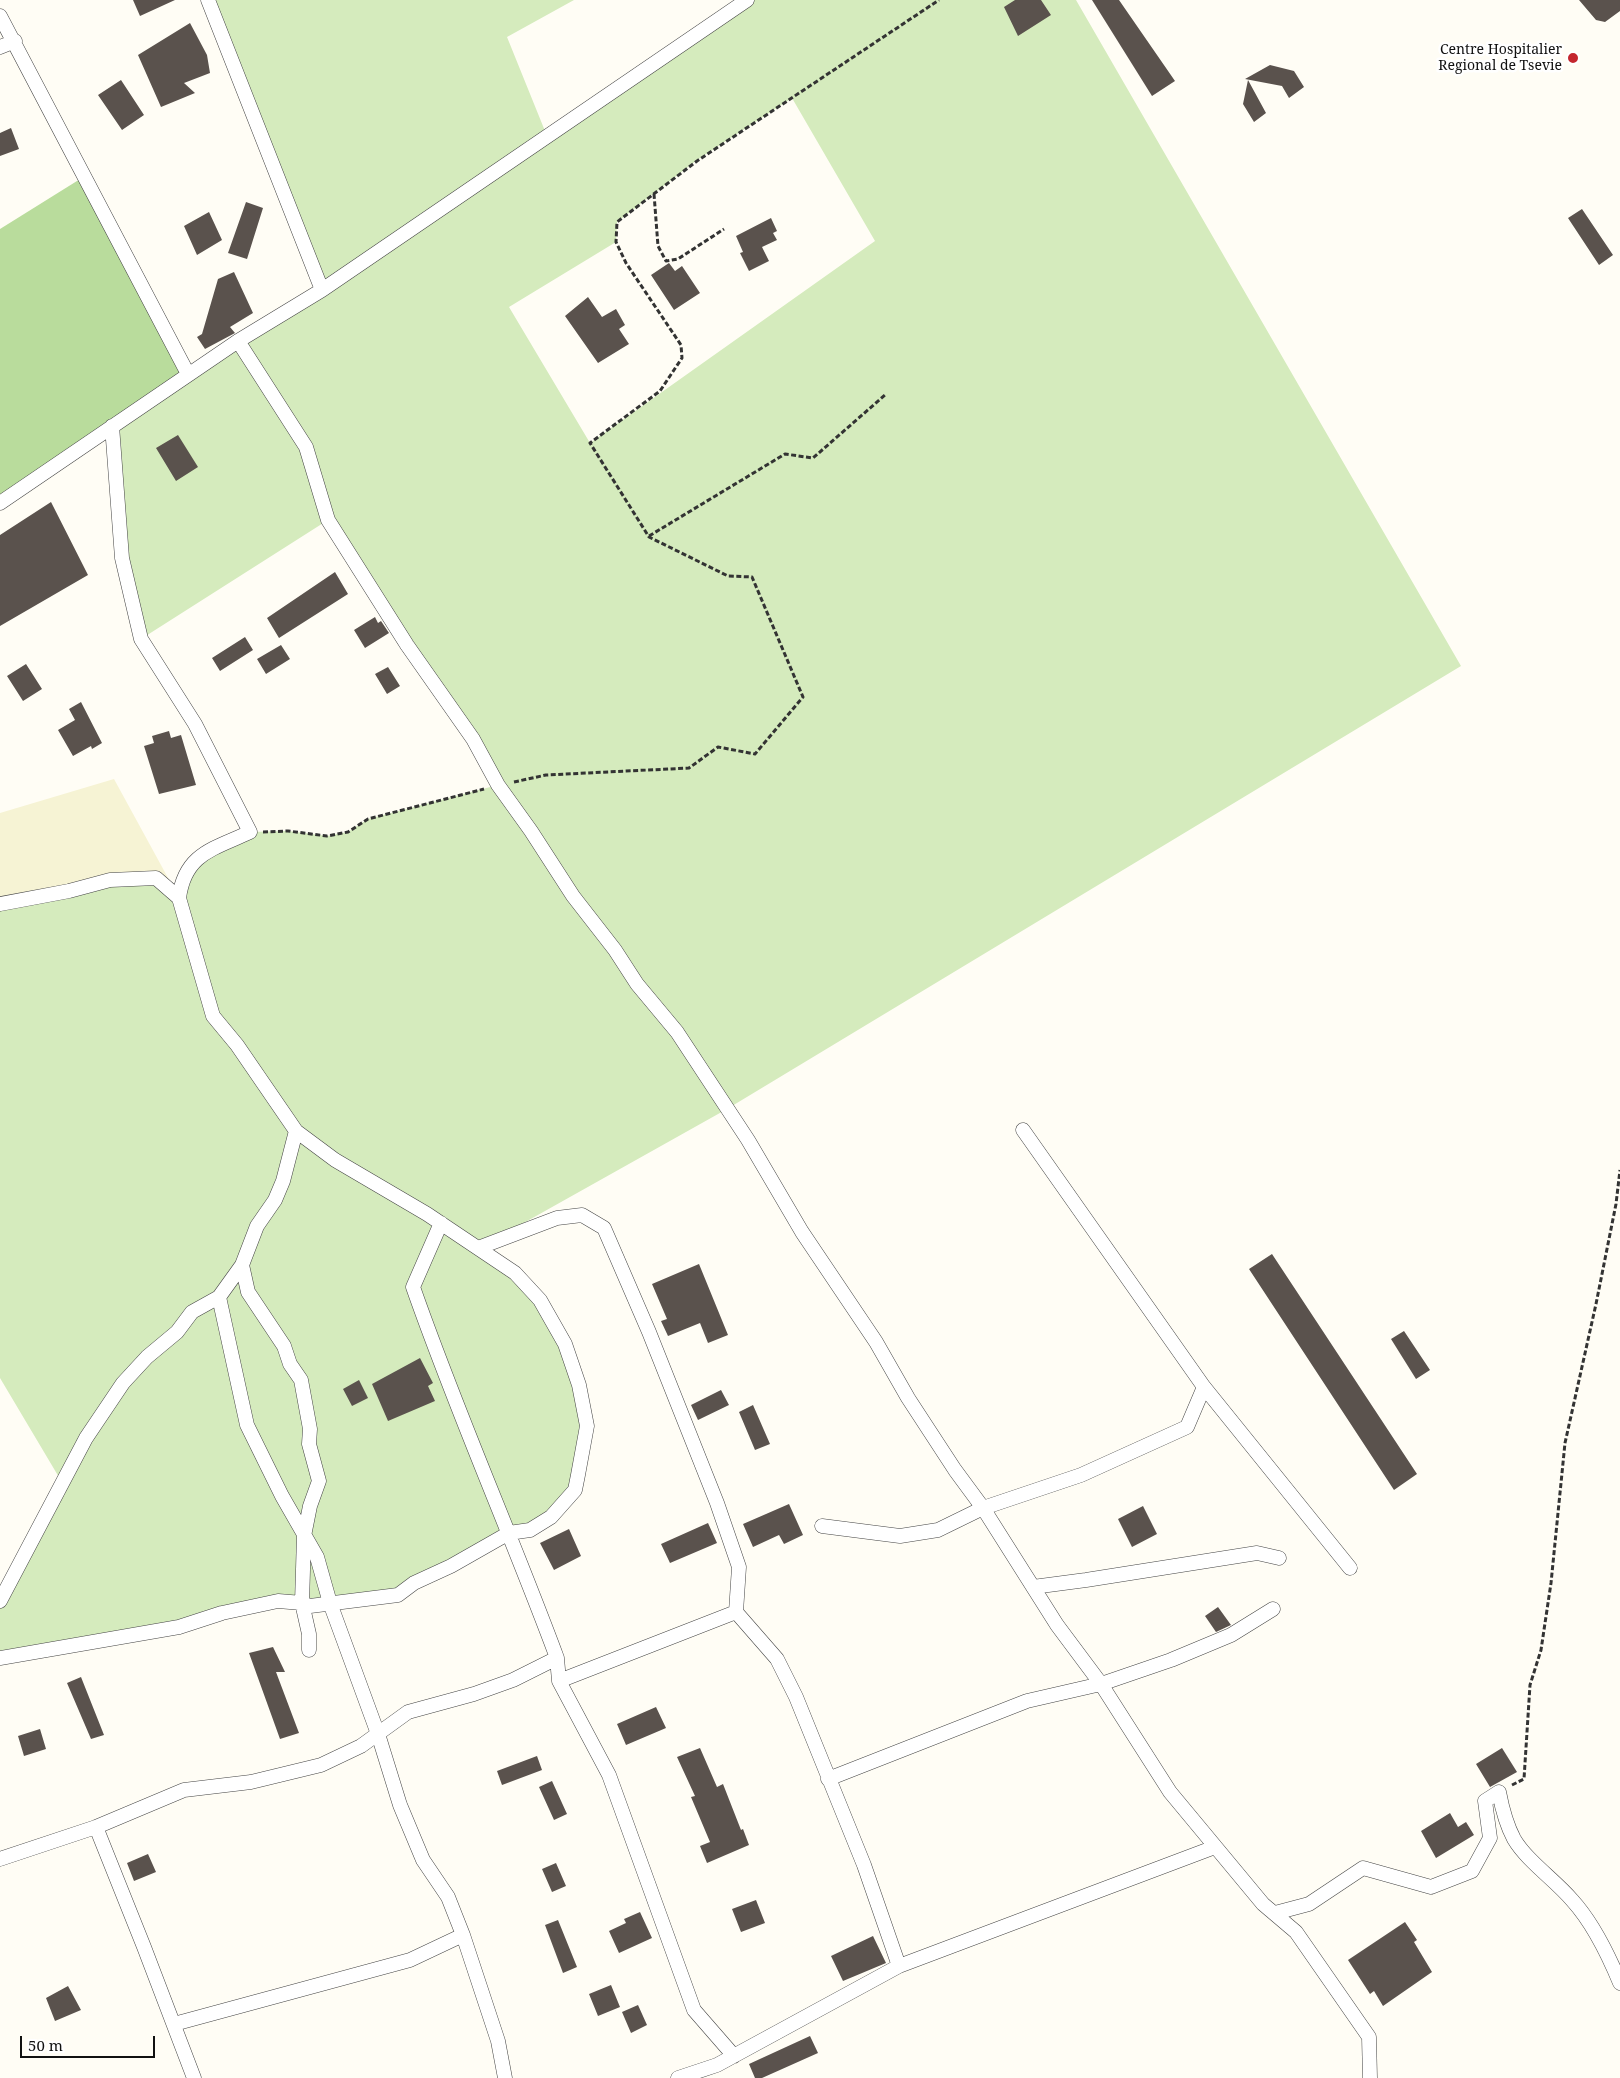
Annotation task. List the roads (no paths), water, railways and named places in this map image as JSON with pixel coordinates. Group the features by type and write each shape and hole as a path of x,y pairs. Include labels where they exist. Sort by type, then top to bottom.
{"street":[{"path":"208,0 322,290"},
{"path":"0,503 188,374 322,290 747,0"},
{"path":"0,16 188,374"},
{"path":"0,47 15,42"},
{"path":"238,341 306,448 328,520 407,645 473,739 498,786 531,831 573,896 615,950 637,984 677,1032 748,1140 802,1232 876,1342 908,1398 982,1508 1056,1624 1101,1684 1170,1792 1263,1904 1296,1932 1369,2037 1370,2078"},
{"path":"0,1658 179,1627 222,1613 278,1601 302,1603 310,1606 398,1595 414,1583 451,1566 509,1532 530,1530 551,1517 575,1490 587,1426 579,1385 565,1344 540,1300 515,1273 441,1223 335,1160 296,1131 237,1045 213,1016 179,898 181,880 193,862 208,852 250,832 195,724 141,639 122,558 112,426"},
{"path":"0,904 69,892 110,880 156,878 179,898"},
{"path":"1022,1130 1204,1387 1350,1568"},
{"path":"0,1601 86,1438 123,1383 147,1357 177,1332 192,1312 219,1296 242,1265 257,1226 275,1200 283,1181 296,1131"},
{"path":"478,1248 557,1218 582,1215 604,1228 652,1341 736,1558 739,1567 736,1612 777,1659 796,1697 864,1865 899,1966"},
{"path":"441,1223 413,1287 439,1360 509,1532 557,1658 559,1681 609,1775 694,2010 734,2056"},
{"path":"242,1265 248,1292 284,1346 290,1364 301,1380 310,1429 309,1444 319,1482 310,1506 304,1536 302,1603 309,1634 309,1650"},
{"path":"219,1296 247,1426 316,1557 330,1604 378,1734 400,1805 423,1860 448,1897 463,1935 498,2040 505,2078"},
{"path":"822,1526 900,1536 938,1530 982,1508 1081,1474 1187,1427 1204,1387"},
{"path":"1032,1587 1257,1553 1279,1558"},
{"path":"828,1779 1027,1701 1101,1684 1171,1660 1231,1635 1273,1609"},
{"path":"559,1681 736,1612"},
{"path":"0,1859 96,1827 184,1790 251,1782 321,1765 361,1746 408,1712 474,1694 513,1680 557,1658"},
{"path":"1275,1914 1309,1904 1363,1868 1431,1887 1472,1870 1490,1838 1485,1801 1499,1792 1504,1816 1515,1840 1537,1866 1574,1901 1598,1939 1620,1983"},
{"path":"96,1827 194,2078"},
{"path":"678,2078 717,2065 899,1966 1215,1847"},
{"path":"174,2024 410,1960 463,1935"}],"place":[{"name":"Centre Hospitalier Regional de Tsevie","path":"1573,58"}]}
